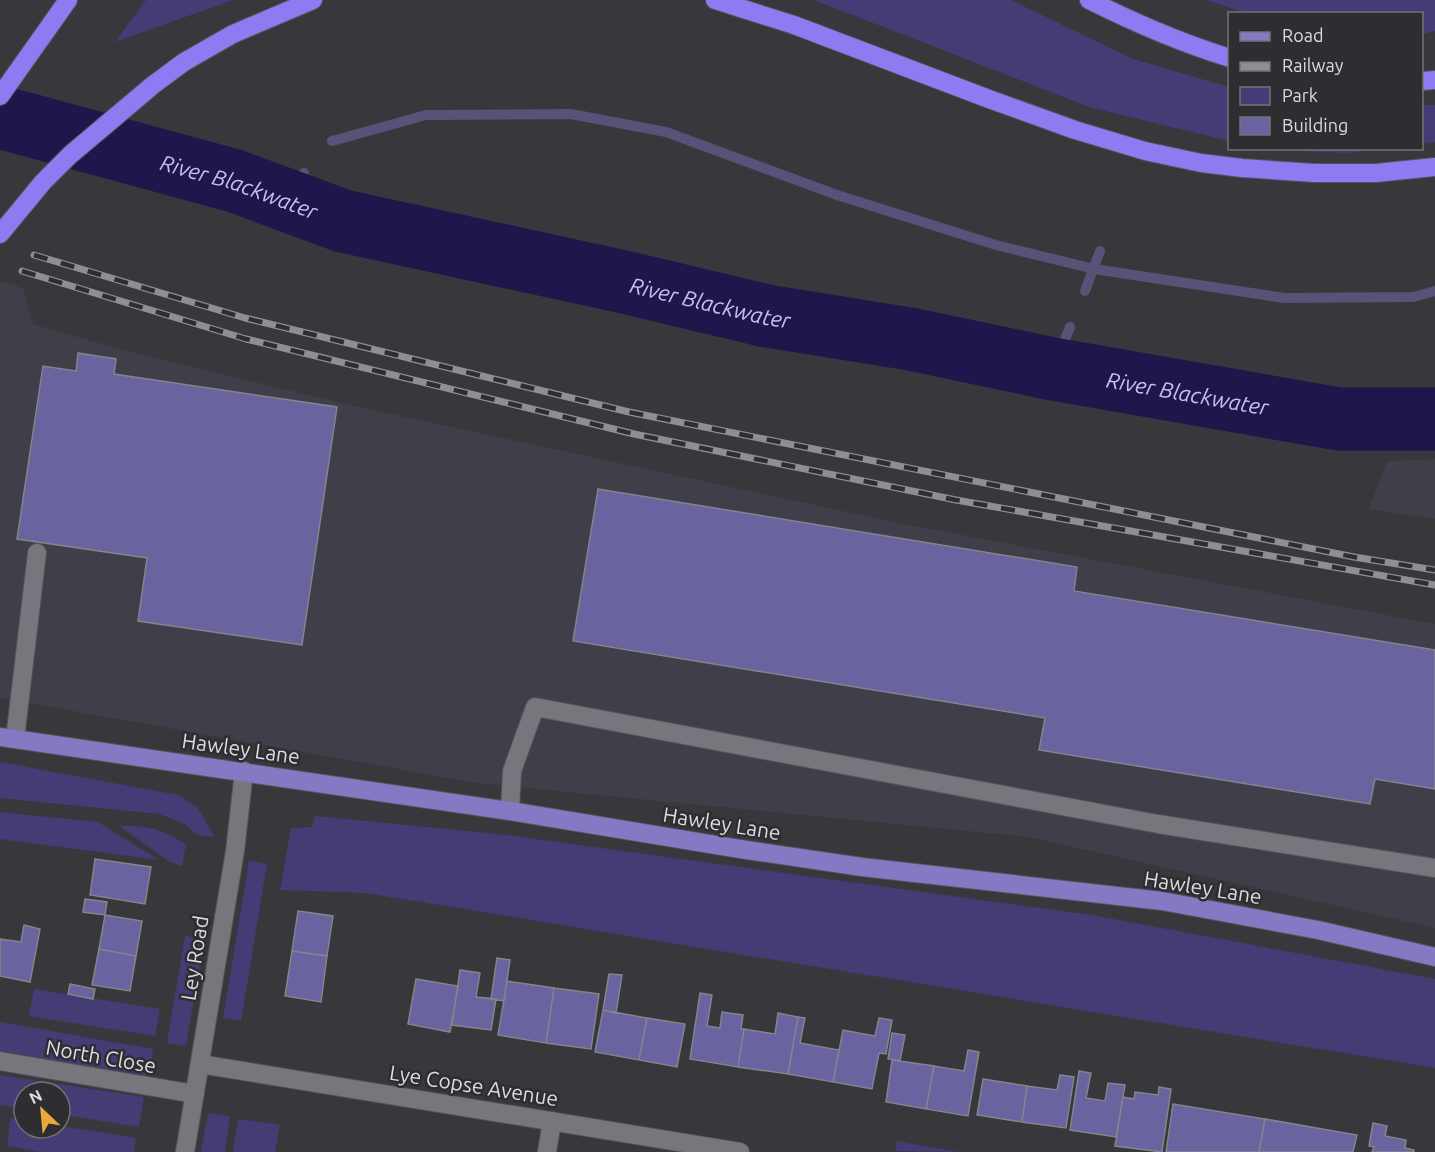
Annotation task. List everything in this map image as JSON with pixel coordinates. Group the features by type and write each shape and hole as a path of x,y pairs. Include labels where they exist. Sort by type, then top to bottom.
{"highway":[{"path":"0,96 68,0"},
{"path":"0,234 43,182 70,155 153,84 184,62 233,34 313,0"},
{"path":"715,0 794,25 978,96 1075,130 1145,151 1201,163 1314,173 1376,174 1435,167"},
{"path":"1089,0 1127,20 1228,57"}],"main road":[{"name":"Hawley Lane","path":"7,738 510,811 850,865 1162,901 1318,930 1435,957"}],"street":[{"path":"7,738 37,553"},
{"path":"510,811 512,771 535,707 1158,824 1435,868"},
{"name":"Ley Road","path":"185,1152 235,851 244,771"},
{"name":"North Close","path":"0,1062 195,1095"},
{"name":"Lye Copse Avenue","path":"200,1064 740,1152"},
{"path":"547,1152 552,1120"}],"shaded area":[{"path":"0,281 23,288 33,324 127,351 350,405 894,522 1435,624 1435,928 1028,837 476,783 0,698"},
{"path":"1435,459 1435,519 1369,509 1387,461"}],"green space":[{"path":"146,0 233,0 115,42"},
{"path":"814,0 1011,0 1133,59 1228,87 1228,141 1089,107"},
{"path":"1206,0 1435,0 1435,31 1423,34 1423,12 1243,12"},
{"path":"1423,105 1435,105 1435,142 1423,144"},
{"path":"1283,150 1374,150 1346,153"},
{"path":"0,762 178,795 197,807 215,837 197,835 185,824 159,814 0,798"},
{"path":"0,812 98,822 159,860 0,839"},
{"path":"315,816 498,834 1092,915 1435,979 1435,1068 366,893 280,890 291,828 312,827"},
{"path":"119,826 154,829 186,844 182,866 170,862"},
{"path":"249,861 267,864 241,1021 223,1018"},
{"path":"185,936 204,939 186,1046 167,1043"},
{"path":"34,989 160,1009 155,1036 29,1016"},
{"path":"0,1022 153,1049 150,1076 0,1051"},
{"path":"0,1075 33,1080 12,1080 12,1107 0,1105"},
{"path":"72,1086 144,1097 139,1127 72,1116"},
{"path":"208,1113 230,1116 225,1152 201,1152"},
{"path":"10,1118 12,1118 12,1140 72,1140 72,1128 136,1138 134,1152 40,1152 7,1146"},
{"path":"238,1119 280,1125 275,1152 233,1152"},
{"path":"897,1141 953,1151 959,1152 895,1151"}],"building":[{"path":"78,353 116,359 114,374 337,407 302,645 138,621 147,558 17,539 43,366 76,371"},
{"path":"598,489 1077,567 1074,591 1435,650 1435,789 1375,779 1370,804 1039,750 1045,718 573,641"},
{"path":"95,859 151,867 145,904 90,895"},
{"path":"85,899 107,902 105,915 83,912"},
{"path":"298,911 333,916 327,956 292,951"},
{"path":"105,915 142,921 136,956 99,949"},
{"path":"24,925 40,929 30,982 0,976 0,939 21,942"},
{"path":"99,949 136,956 130,991 92,985"},
{"path":"292,951 327,956 321,1002 285,996"},
{"path":"497,958 510,960 504,1001 491,999"},
{"path":"460,970 480,973 476,997 496,999 491,1030 452,1025"},
{"path":"609,974 622,975 616,1013 603,1010"},
{"path":"416,979 458,986 450,1032 408,1024"},
{"path":"507,981 554,988 546,1043 498,1035"},
{"path":"70,984 95,989 93,999 68,994"},
{"path":"554,988 599,994 591,1049 546,1043"},
{"path":"700,993 712,995 707,1026 720,1028 722,1012 743,1015 741,1029 744,1029 738,1067 690,1059"},
{"path":"603,1010 647,1018 639,1060 595,1052"},
{"path":"778,1013 798,1017 788,1074 738,1067 744,1029 775,1034"},
{"path":"798,1017 805,1018 800,1043 839,1050 833,1082 788,1074"},
{"path":"647,1018 685,1024 677,1067 639,1060"},
{"path":"879,1018 892,1020 886,1054 879,1053 872,1089 833,1082 843,1030 875,1036"},
{"path":"892,1033 905,1035 900,1061 888,1059"},
{"path":"968,1050 979,1052 968,1116 926,1109 934,1066 964,1071"},
{"path":"892,1060 934,1066 926,1109 886,1102"},
{"path":"1079,1071 1091,1073 1086,1098 1105,1101 1108,1083 1125,1085 1116,1137 1070,1130"},
{"path":"1060,1075 1074,1077 1066,1128 1022,1122 1027,1086 1057,1090"},
{"path":"983,1079 1027,1086 1022,1122 977,1115"},
{"path":"1159,1087 1171,1089 1162,1152 1115,1146 1123,1097 1134,1099 1135,1092 1158,1095"},
{"path":"1173,1104 1265,1119 1259,1152 1166,1152"},
{"path":"1265,1119 1357,1135 1353,1152 1259,1152"},
{"path":"1373,1123 1387,1126 1385,1136 1406,1140 1405,1148 1414,1150 1414,1152 1372,1152 1374,1147 1369,1146"}],"waterway":[{"path":"332,141 426,115 571,114 666,132 837,195 996,245 1094,269 1284,298 1413,297 1435,291"},
{"name":"River Blackwater","path":"0,117 235,181 343,221 624,282 767,316 910,339 1053,369 1339,419 1435,419"},
{"path":"286,200 304,173"},
{"path":"1085,291 1100,251"},
{"path":"1053,369 1070,327"}],"railway":[{"path":"34,255 245,318 629,412 1354,557 1435,570"},
{"path":"22,271 246,339 634,434 956,500 1435,585"}]}
